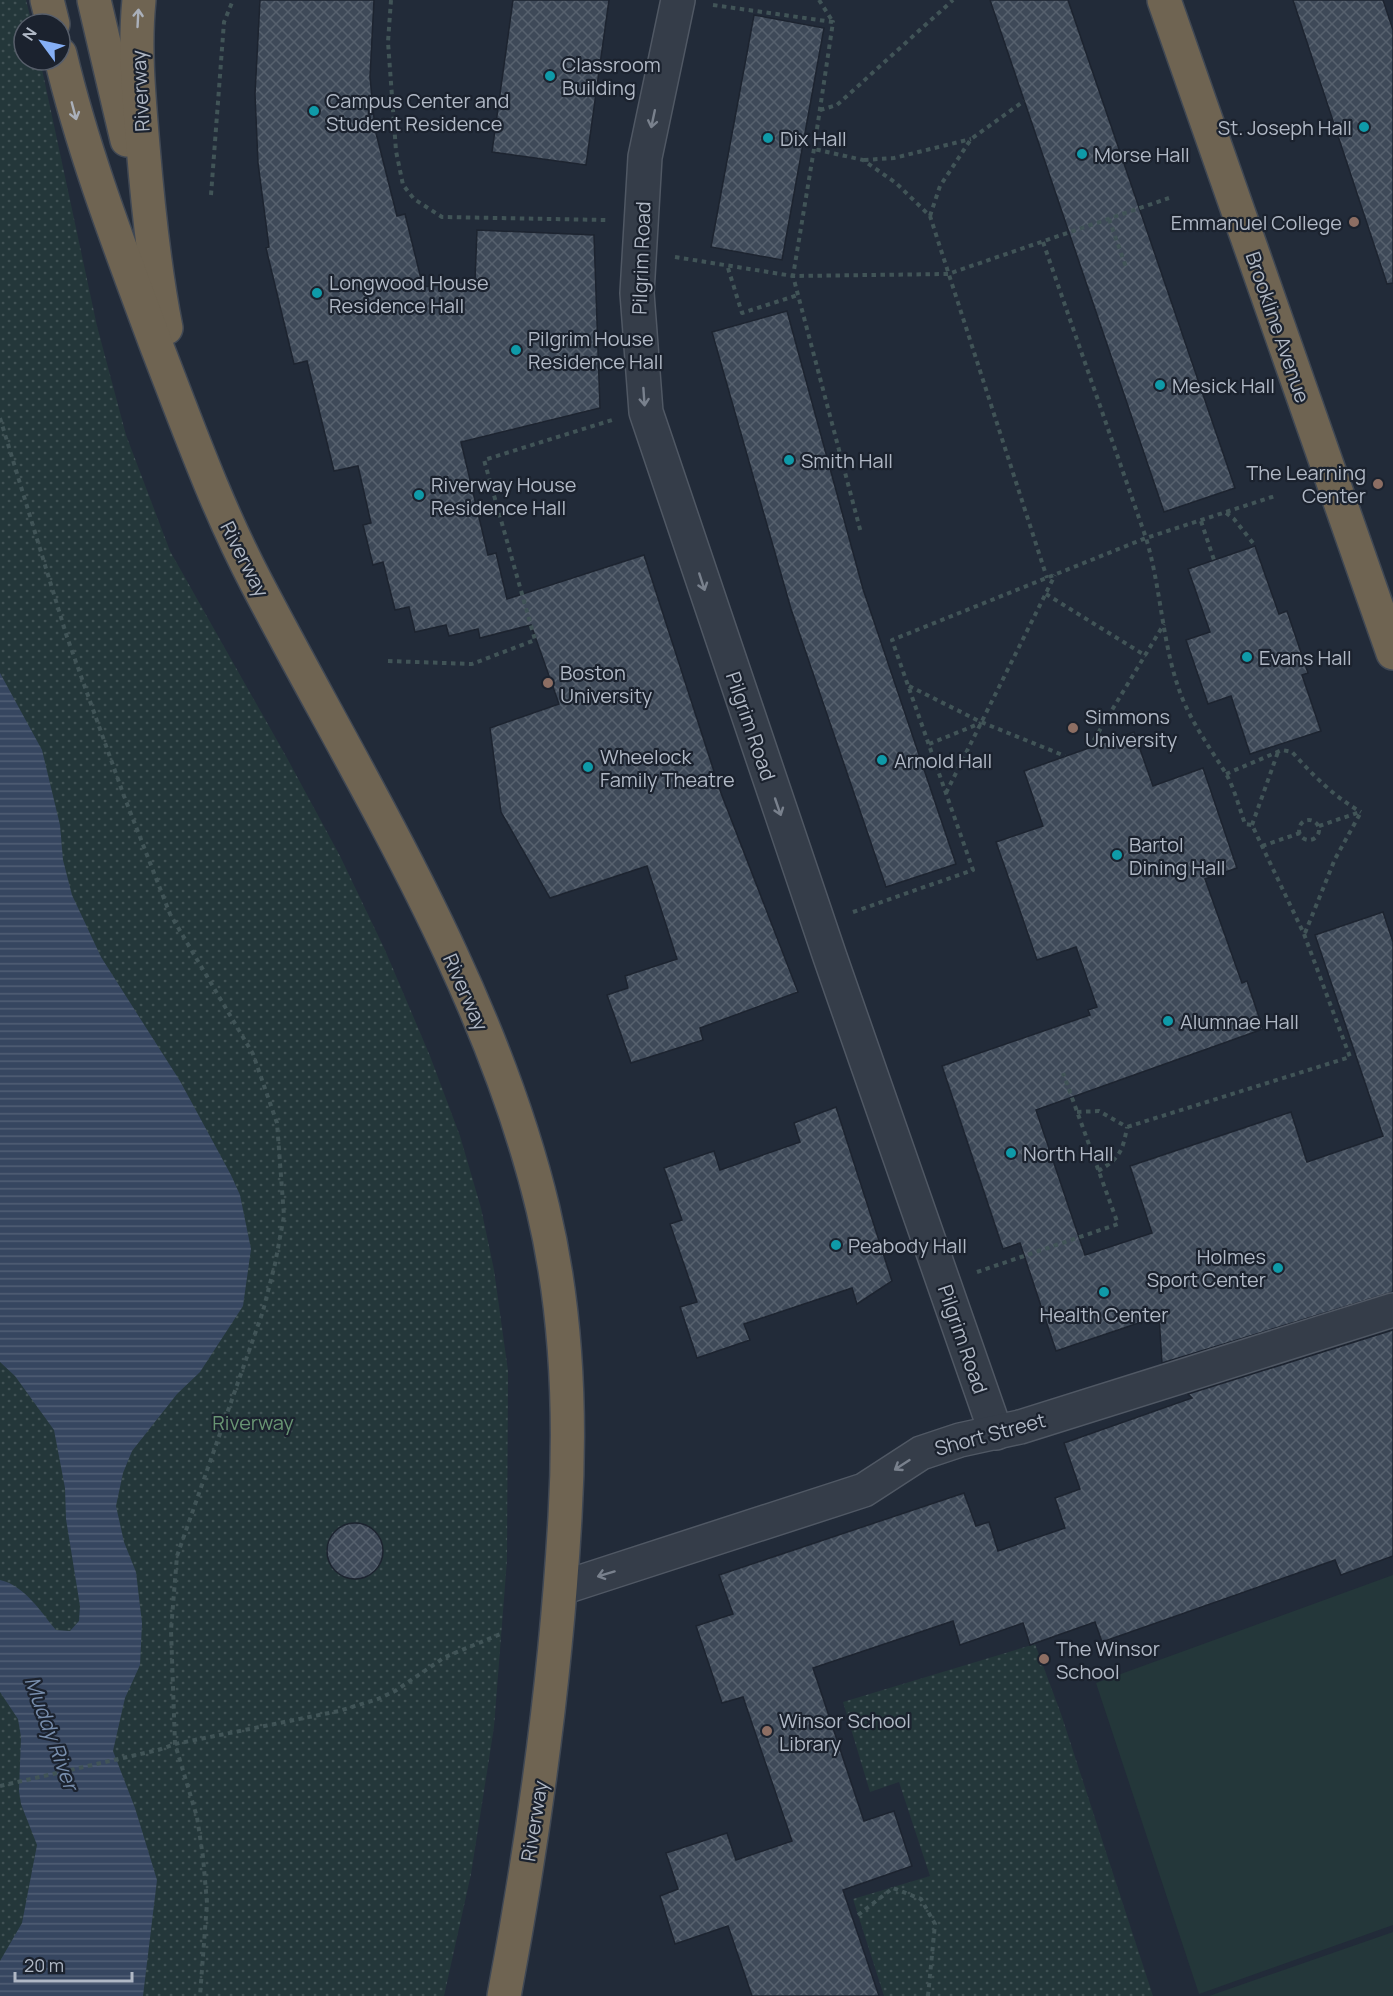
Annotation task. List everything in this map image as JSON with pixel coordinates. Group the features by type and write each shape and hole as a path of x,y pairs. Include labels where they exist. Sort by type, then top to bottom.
{"highway":[{"path":"94,0 153,244"},
{"name":"Riverway","path":"140,0 138,78 153,244 165,324 189,429"},
{"name":"Brookline Avenue","path":"1164,0 1393,653"},
{"name":"Riverway","path":"65,72 88,159 217,503 419,889 474,1009 523,1138 545,1215 563,1330 567,1439 562,1588 543,1760 504,1996"}],"street":[{"name":"Pilgrim Road","path":"691,2 645,157 637,293 645,412 822,935 996,1433"},
{"name":"Short Street","path":"562,1588 864,1490 921,1453 960,1440 996,1433 1393,1310"}],"path":[{"path":"211,195 224,22 233,0"},
{"path":"391,0 388,42 396,151 403,185 414,199 442,217 607,220"},
{"path":"819,0 833,22 793,276 861,533"},
{"path":"820,110 837,105 954,0"},
{"path":"691,2 833,22"},
{"path":"930,216 940,186 971,139 1024,101"},
{"path":"814,149 863,160 904,156 971,139"},
{"path":"863,160 896,183 930,216 1047,578"},
{"path":"665,255 728,268 793,276 948,274 1170,198"},
{"path":"1109,219 1126,267"},
{"path":"1043,242 1146,538 1157,574 1164,624 1183,700 1203,742 1226,774 1245,824 1252,825"},
{"path":"728,268 742,312 798,295"},
{"path":"0,418 67,637 127,805 170,914 253,1054 276,1123 284,1216 275,1264 263,1311 177,1556 171,1630 175,1744 197,1817 207,1903 200,1996"},
{"path":"388,661 472,664 535,640 484,460 619,418"},
{"path":"843,916 973,870 892,640 1146,538 1275,496"},
{"path":"1225,513 1234,519 1252,543"},
{"path":"1201,521 1214,560"},
{"path":"946,793 1056,574"},
{"path":"1046,594 1146,656"},
{"path":"1089,748 1164,624"},
{"path":"908,686 981,722 1065,756"},
{"path":"928,744 981,722"},
{"path":"1226,774 1278,752 1292,752 1318,780 1361,812"},
{"path":"1077,1112 1099,1111 1127,1127 1350,1057 1304,934 1252,825 1278,752"},
{"path":"1319,826 1361,812"},
{"path":"1304,934 1335,859 1361,812"},
{"path":"1306,820 1313,820 1319,826 1319,833 1311,840 1304,838 1300,832 1301,824 1306,820"},
{"path":"1262,846 1300,832"},
{"path":"968,1275 1118,1224 1063,1073"},
{"path":"1098,1171 1115,1161 1124,1144 1127,1127"},
{"path":"0,1786 158,1750 175,1744 339,1710 378,1699 395,1691 445,1657 504,1633"},
{"path":"858,1915 893,1888 921,1899 935,1924 928,1996"}],"green space":[{"name":"Riverway","path":"0,0 26,0 29,12 12,12 12,72 43,72 97,326 126,435 170,551 340,856 385,950 430,1056 460,1136 481,1208 494,1270 508,1371 507,1560 494,1727 471,1874 444,1996 0,1996"},
{"path":"1393,1575 1393,1925 1199,1994 1096,1683"},
{"path":"1035,1644 1061,1714 1153,1996 884,1996 853,1899 930,1876 899,1782 870,1792 843,1702"},
{"path":"1393,1932 1393,1996 1209,1996"}],"water":[{"name":"Muddy River","path":"0,673 42,750 60,825 63,860 72,895 101,957 180,1081 231,1175 240,1195 251,1249 243,1306 200,1372 177,1394 132,1451 123,1473 116,1506 124,1542 136,1572 142,1623 140,1665 125,1698 113,1751 135,1808 157,1880 143,1996 0,1996 0,1961 22,1923 37,1845 21,1804 19,1791 21,1737 18,1719 0,1692 0,1580 17,1587 24,1593 56,1630 70,1631 79,1621 80,1606 66,1519 65,1488 54,1430 15,1376 0,1362"}],"building":[{"path":"260,0 374,0 370,77 375,129 397,216 405,214 423,287 475,281 477,230 594,235 600,408 461,442 488,555 496,553 507,599 644,555 721,793 798,992 700,1028 703,1040 631,1063 607,995 628,988 625,976 677,959 647,866 550,898 501,812 490,728 559,704 531,625 480,638 478,629 449,636 446,625 415,632 409,607 395,610 383,562 373,565 363,525 371,523 358,466 334,471 307,361 294,364 266,248 269,247 258,163 255,94"},
{"name":"Classroom Building","path":"513,0 609,0 586,165 492,152"},
{"path":"990,0 1068,0 1235,488 1164,512"},
{"name":"St. Joseph Hall","path":"1293,0 1383,0 1393,30 1393,283 1387,284"},
{"name":"Dix Hall","path":"754,15 824,28 782,260 711,247"},
{"path":"787,311 863,589 956,864 886,887 791,609 712,332"},
{"name":"Evans Hall","path":"1255,546 1279,614 1287,611 1308,673 1302,675 1321,731 1250,754 1231,696 1208,704 1186,640 1210,632 1188,569"},
{"path":"1134,732 1153,786 1203,768 1237,868 1205,879 1242,983 1247,981 1263,1029 1036,1110 1085,1255 1152,1233 1130,1166 1291,1112 1307,1162 1383,1136 1315,935 1383,912 1393,942 1393,1292 1162,1363 1159,1316 1056,1351 1020,1243 1003,1249 942,1066 1090,1015 1088,1010 1097,1007 1076,947 1037,960 996,842 1043,826 1024,771"},
{"name":"Peabody Hall","path":"836,1107 892,1281 857,1304 852,1288 744,1324 750,1340 697,1358 680,1307 697,1302 670,1224 682,1220 664,1168 714,1151 720,1170 800,1142 794,1123"},
{"path":"1393,1330 1393,1556 1341,1575 1335,1560 1102,1642 1095,1622 1030,1645 1023,1623 960,1645 953,1621 813,1668 864,1821 894,1811 912,1866 843,1890 879,1996 752,1996 728,1926 675,1944 660,1896 678,1889 666,1853 727,1833 736,1860 792,1841 743,1697 722,1703 696,1626 733,1614 719,1575 964,1493 976,1526 989,1522 998,1551 1065,1528 1055,1498 1080,1489 1064,1443 1192,1398 1188,1394"},
{"path":"355,1523 366,1525 375,1531 381,1540 383,1551 381,1562 375,1571 366,1577 355,1579 344,1577 335,1571 329,1562 327,1551 329,1540 335,1531 344,1525"}],"place":[{"name":"Classroom Building","path":"550,76"},
{"name":"Campus Center and Student Residence","path":"314,111"},
{"name":"St. Joseph Hall","path":"1364,127"},
{"name":"Dix Hall","path":"768,138"},
{"name":"Morse Hall","path":"1082,154"},
{"name":"Emmanuel College","path":"1354,222"},
{"name":"Longwood House Residence Hall","path":"317,293"},
{"name":"Pilgrim House Residence Hall","path":"516,350"},
{"name":"Mesick Hall","path":"1160,385"},
{"name":"Smith Hall","path":"789,460"},
{"name":"The Learning Center","path":"1378,484"},
{"name":"Riverway House Residence Hall","path":"419,495"},
{"name":"Evans Hall","path":"1247,657"},
{"name":"Boston University","path":"548,683"},
{"name":"Simmons University","path":"1073,728"},
{"name":"Arnold Hall","path":"882,760"},
{"name":"Wheelock Family Theatre","path":"588,767"},
{"name":"Bartol Dining Hall","path":"1117,855"},
{"name":"Alumnae Hall","path":"1168,1021"},
{"name":"North Hall","path":"1011,1153"},
{"name":"Peabody Hall","path":"836,1245"},
{"name":"Holmes Sport Center","path":"1278,1268"},
{"name":"Health Center","path":"1104,1292"},
{"name":"The Winsor School","path":"1044,1659"},
{"name":"Winsor School Library","path":"767,1731"}]}
